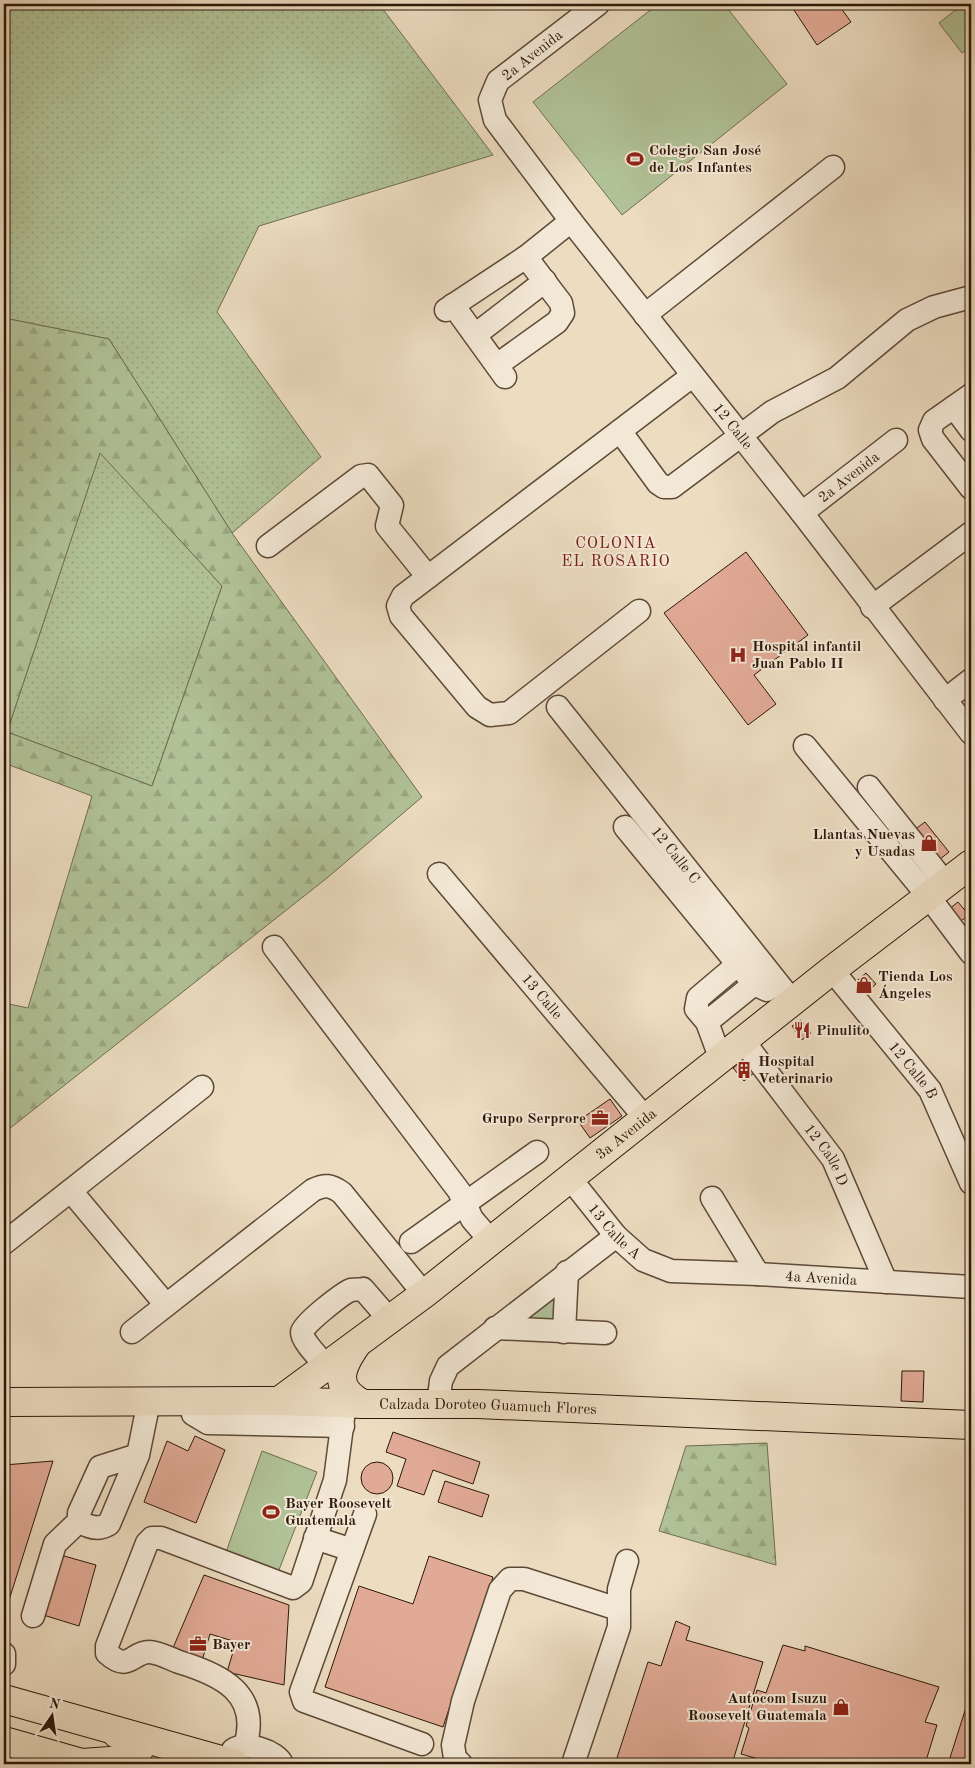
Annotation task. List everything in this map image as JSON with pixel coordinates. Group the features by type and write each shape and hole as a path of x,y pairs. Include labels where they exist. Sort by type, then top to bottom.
{"main road":[{"name":"3a Avenida","path":"279,1401 424,1294 569,1177 744,1042 832,970 971,864"},
{"path":"350,1411 347,1392 342,1382 346,1362 358,1343"},
{"name":"Calzada Doroteo Guamuch Flores","path":"4,1402 279,1401 350,1411 438,1404 478,1404 971,1425"},
{"path":"4,1699 97,1727 234,1757"},
{"path":"4,1740 31,1757 73,1762 124,1760 137,1755 139,1751 133,1741 97,1727"}],"street":[{"name":"2a Avenida","path":"495,120 490,100 498,81 598,4"},
{"name":"12 Calle","path":"495,120 571,221 802,513 872,607 971,733"},
{"path":"645,315 833,168"},
{"path":"526,257 561,303 564,313 557,322 501,371 475,335 449,308 526,257 571,221"},
{"path":"475,335 545,281"},
{"path":"620,431 658,483 664,487 672,487 772,412 837,378 907,320 934,307 971,296"},
{"path":"639,611 509,713 490,715 477,707 401,616 398,606 403,596 692,376"},
{"path":"971,430 962,401 934,420 930,430 933,439 971,488"},
{"name":"2a Avenida","path":"802,513 896,440"},
{"path":"268,546 361,476 368,475 392,505 387,526 428,577"},
{"path":"872,607 971,533"},
{"path":"945,700 971,680"},
{"name":"12 Calle C","path":"558,708 793,1002"},
{"path":"805,746 938,890"},
{"path":"869,787 938,890 971,953"},
{"path":"625,827 754,984 793,1002"},
{"name":"13 Calle","path":"439,874 646,1119"},
{"path":"274,947 465,1198 484,1209 496,1236"},
{"path":"721,1060 707,1022 696,1009 698,998 737,965"},
{"name":"12 Calle B","path":"832,970 930,1090 971,1183"},
{"path":"707,1022 754,984"},
{"name":"12 Calle D","path":"744,1042 833,1159 886,1282"},
{"path":"4,1243 202,1087"},
{"path":"411,1242 465,1198 537,1152"},
{"name":"13 Calle A","path":"569,1177 616,1236 643,1260 671,1271"},
{"path":"132,1332 313,1190 322,1185 332,1186 342,1193 424,1294"},
{"path":"71,1191 166,1305"},
{"path":"712,1198 758,1274"},
{"path":"438,1404 441,1381 448,1366 567,1272 616,1236"},
{"name":"4a Avenida","path":"671,1271 758,1274 971,1287"},
{"path":"564,1332 567,1272"},
{"path":"326,1366 303,1338 302,1331 306,1324 351,1290 363,1289 389,1319"},
{"path":"495,1328 605,1333"},
{"path":"79,1521 96,1528 109,1524 138,1455 144,1436 149,1401"},
{"path":"190,1401 193,1414 208,1423 350,1411 335,1480 301,1582 293,1588 161,1538 152,1538 147,1543 107,1646 108,1653 114,1659 125,1662 149,1652 202,1669 221,1678 236,1692 246,1706 251,1718 234,1757 276,1755 282,1764"},
{"path":"33,1616 55,1544 79,1521 79,1513 100,1467 138,1455"},
{"path":"366,1514 300,1692 304,1701 422,1744"},
{"path":"315,1538 352,1550"},
{"path":"573,1764 619,1627 619,1589 627,1560"},
{"path":"461,1764 455,1758 453,1745 464,1701 500,1590 510,1579 524,1579 618,1609"},
{"path":"4,1654 4,1664"}],"green space":[{"path":"4,4 379,4 493,155 259,226 217,312 321,457 232,533 109,339 4,318"},
{"name":"Colegio San José de Los Infantes","path":"658,4 724,4 787,84 622,215 533,102"},
{"path":"963,4 971,4 971,46 962,53 939,23"},
{"path":"4,318 109,339 232,533 422,797 327,878 4,1133 4,1003 28,1008 92,796 4,763","holes":["100,453 222,586 152,786 7,732"]},
{"path":"100,452 222,586 152,786 7,732"},
{"path":"560,1293 558,1323 517,1321"},
{"path":"767,1443 776,1565 659,1531 686,1446"},
{"name":"Bayer Roosevelt Guatemala","path":"262,1451 317,1472 277,1575 226,1552"}],"building":[{"path":"790,4 838,4 851,22 817,45"},
{"name":"Hospital infantil Juan Pablo II","path":"746,552 808,635 754,675 776,704 748,725 664,613"},
{"name":"Llantas Nuevas y Usadas","path":"925,822 949,852 934,864 910,833"},
{"path":"958,902 969,915 954,926 944,913"},
{"name":"Tienda Los Ángeles","path":"866,973 876,984 862,996 852,985"},
{"name":"Pinulito","path":"801,1020 811,1033 802,1040 792,1026"},
{"name":"Hospital Veterinario","path":"744,1059 755,1072 744,1081 733,1068"},
{"name":"Grupo Serprore","path":"610,1099 622,1116 590,1138 578,1121"},
{"path":"902,1371 924,1371 923,1402 901,1401"},
{"path":"393,1432 480,1462 473,1484 433,1470 424,1495 397,1486 406,1459 386,1452"},
{"path":"195,1436 225,1450 196,1523 144,1502 167,1441 188,1451"},
{"path":"53,1461 4,1616 4,1465"},
{"path":"377,1462 383,1463 388,1467 392,1472 392,1484 388,1489 383,1493 377,1494 371,1493 366,1489 362,1484 361,1478 362,1472 366,1467 371,1463"},
{"path":"445,1481 489,1495 482,1517 438,1502"},
{"path":"57,1554 96,1565 79,1626 40,1614"},
{"path":"429,1556 493,1577 443,1727 325,1687 359,1586 413,1604"},
{"path":"204,1575 289,1605 284,1685 227,1672 236,1642 210,1634 201,1664 170,1655"},
{"path":"676,1621 690,1627 686,1640 763,1662 732,1764 615,1764 648,1662 661,1666"},
{"name":"Autocom Isuzu Roosevelt Guatemala","path":"783,1645 805,1651 805,1646 939,1687 925,1722 937,1725 925,1764 776,1764 741,1754 749,1728 746,1726 757,1690 766,1693"},
{"path":"970,1695 971,1764 948,1764"}],"place":[{"name":"Colegio San José de Los Infantes","path":"635,159"},
{"name":"Hospital infantil Juan Pablo II","path":"738,655"},
{"name":"Llantas Nuevas y Usadas","path":"929,843"},
{"name":"Tienda Los Ángeles","path":"864,985"},
{"name":"Pinulito","path":"802,1030"},
{"name":"Hospital Veterinario","path":"744,1070"},
{"name":"Grupo Serprore","path":"600,1118"},
{"name":"Bayer Roosevelt Guatemala","path":"271,1512"},
{"name":"Bayer","path":"198,1644"},
{"name":"Autocom Isuzu Roosevelt Guatemala","path":"841,1707"}],"district":[{"name":"COLONIA EL ROSARIO","path":"616,551"}]}
